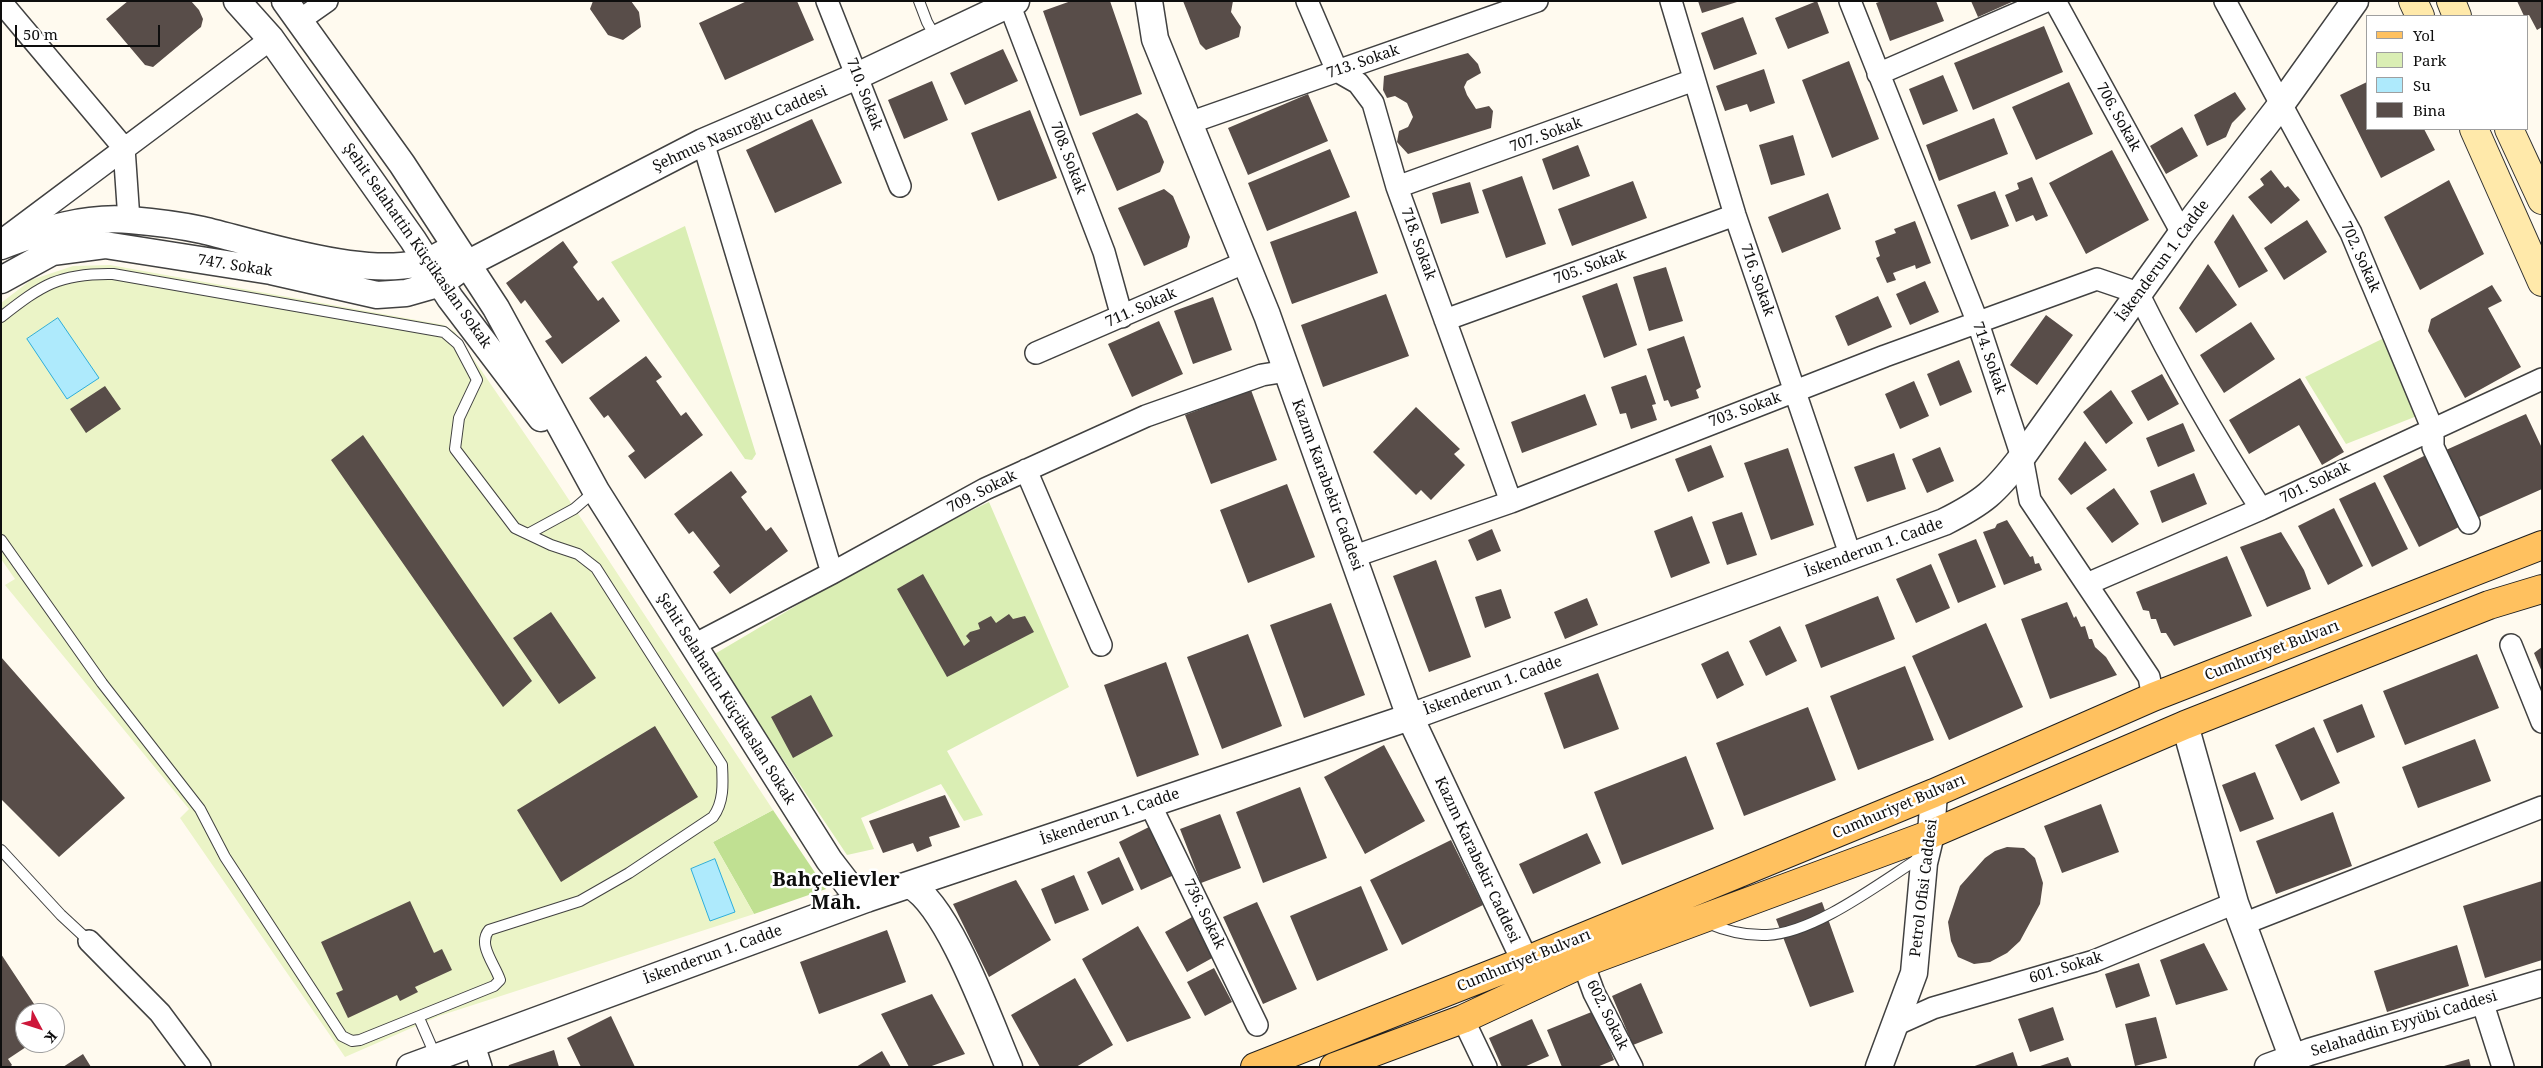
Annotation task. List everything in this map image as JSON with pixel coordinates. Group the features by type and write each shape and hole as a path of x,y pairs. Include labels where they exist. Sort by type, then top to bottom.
{"main road":[{"path":"2413,1 2420,15"},
{"path":"2450,1 2457,15"},
{"path":"2474,130 2542,282"},
{"path":"2509,130 2542,200"},
{"name":"Cumhuriyet Bulvarı","path":"1255,1067 1524,961 1934,793 2153,697 2542,545"},
{"name":"Cumhuriyet Bulvarı","path":"1334,1067 1463,1020 1583,963 1699,920 1929,844 2185,725 2489,605 2542,589"}],"street":[{"name":"Şehit Selahattin Küçükaslan Sokak","path":"237,1 271,39 435,273 450,298 596,491"},
{"path":"293,10 327,1"},
{"name":"710. Sokak","path":"827,1 900,186"},
{"name":"Kazım Karabekir Caddesi","path":"1148,1 1155,39 1246,262 1287,371 1410,717 1524,961"},
{"path":"1307,1 1337,71"},
{"name":"713. Sokak","path":"1189,123 1537,1"},
{"name":"716. Sokak","path":"1671,1 1735,215 1851,556"},
{"name":"714. Sokak","path":"1850,1 1978,323 2022,457 2030,500 2149,677 2153,697"},
{"path":"1878,74 2046,1"},
{"name":"706. Sokak","path":"2055,1 2182,233"},
{"name":"702. Sokak","path":"2225,1 2280,106 2351,233 2433,430 2433,447 2469,523"},
{"name":"İskenderun 1. Cadde","path":"410,1067 866,899 1410,717 1944,522 1976,506 1997,489 2022,457 2138,293 2280,106 2356,1"},
{"path":"1,2 124,148 129,220"},
{"name":"Şehmus Nasıroğlu Caddesi","path":"461,255 703,142 857,76 1011,2"},
{"name":"708. Sokak","path":"1011,2 1104,252 1122,317"},
{"name":"Şehit Selahattin Küçükaslan Sokak","path":"293,10 402,164 496,308 596,491 692,646 829,860 849,886 866,899"},
{"path":"1,242 271,39"},
{"name":"718. Sokak","path":"1337,71 1358,83 1373,102 1397,187 1511,502"},
{"name":"707. Sokak","path":"1397,187 1694,80"},
{"path":"703,142 832,573"},
{"name":"705. Sokak","path":"1445,320 1735,215"},
{"path":"1,246 66,224 97,220 129,220 200,229 313,259 435,273"},
{"name":"747. Sokak","path":"1,280 52,252 105,245 271,271 377,295 406,293 461,255"},
{"name":"711. Sokak","path":"1036,353 1246,262"},
{"name":"703. Sokak","path":"1352,557 1511,502 1700,426 2097,279 2138,293"},
{"path":"2138,293 2169,356 2204,419 2261,509"},
{"name":"709. Sokak","path":"692,646 832,573 985,489 1026,470 1146,416 1262,375 1287,371"},
{"name":"701. Sokak","path":"2087,584 2261,509 2345,468 2433,430 2542,379"},
{"path":"1026,470 1101,645"},
{"path":"2511,645 2542,722"},
{"path":"2185,725 2239,914 2294,1062"},
{"name":"Petrol Ofisi Caddesi","path":"1879,1067 1914,972 1934,793"},
{"name":"736. Sokak","path":"1150,804 1257,1025"},
{"name":"601. Sokak","path":"1895,1025 1932,1008 2094,961 2239,914 2542,806"},
{"path":"910,885 921,891 931,904 960,952 1009,1067"},
{"path":"89,941 160,1013 200,1067"},
{"name":"602. Sokak","path":"1583,963 1594,993 1632,1067"},
{"name":"Selahaddin Eyyübi Caddesi","path":"2268,1067 2332,1057 2482,1001 2542,983"},
{"path":"2482,1001 2503,1067"},
{"path":"1463,1020 1486,1067"},
{"path":"474,1042 481,1067"}],"lane":[{"path":"919,1 936,38"},
{"path":"1,317 45,284 87,274 105,274 444,332 458,344 477,380 459,418 455,449 515,528 578,554 596,568 722,765 723,782 720,808 714,817 629,873 580,902 489,930 484,936 484,944 500,980 494,986 419,1018 360,1040 352,1041 342,1036 225,857 200,809 102,684 1,540"},
{"path":"528,534 574,509 596,491"},
{"path":"1699,920 1728,931 1768,935 1803,926 1844,906 1929,844"},
{"path":"1,850 61,915 89,941"},
{"path":"419,1018 436,1057"}],"green space":[{"path":"685,226 756,454 752,460 745,459 611,262"},
{"path":"110,265 444,325 455,332 544,462 773,810 713,842 754,914 439,1016 345,1057 180,818 189,809 5,585 15,579 1,559 1,303 31,280 73,266"},
{"path":"2386,337 2417,416 2346,444 2305,377"},
{"path":"989,502 1069,687 947,751 983,815 964,821 941,784 861,818 874,849 847,855 713,655 890,550"},
{"path":"773,810 826,889 754,914 713,842"}],"water":[{"path":"58,318 99,378 67,399 27,339"},
{"path":"715,859 735,912 710,921 691,869"}],"building":[{"path":"128,1 191,1 199,10 203,19 201,27 153,67 145,65 106,19"},
{"path":"593,1 631,1 639,12 641,27 623,40 608,35 590,9"},
{"path":"747,1 797,1 814,40 725,80 699,23"},
{"path":"1071,1 1110,1 1142,94 1080,116 1043,11"},
{"path":"1183,1 1233,1 1231,12 1241,27 1239,37 1206,50 1200,44"},
{"path":"1698,1 1737,1 1737,2 1702,13"},
{"path":"1817,1 1829,33 1788,49 1775,18"},
{"path":"1882,1 1936,1 1944,21 1890,41 1876,3"},
{"path":"1971,1 2014,1 1978,17"},
{"path":"2517,1 2542,1 2542,27 2537,30 2529,15 2524,15"},
{"path":"1743,17 1757,54 1714,70 1701,33"},
{"path":"2044,26 2063,72 1973,110 1954,63"},
{"path":"1003,49 1018,81 965,105 950,73"},
{"path":"1468,53 1478,64 1481,73 1467,81 1464,87 1476,109 1489,106 1493,111 1491,128 1408,154 1397,142 1399,131 1408,127 1413,117 1407,103 1395,96 1387,98 1383,90 1384,76"},
{"path":"1849,61 1879,139 1832,158 1802,80"},
{"path":"1764,69 1775,103 1750,112 1747,104 1725,111 1716,86"},
{"path":"1943,75 1958,111 1923,125 1909,89"},
{"path":"932,81 948,120 904,139 888,100"},
{"path":"2069,82 2093,134 2036,160 2012,107"},
{"path":"2366,82 2366,130 2425,130 2435,150 2381,178 2340,95"},
{"path":"2235,92 2246,109 2232,123 2226,137 2207,146 2194,115"},
{"path":"1308,94 1328,141 1248,175 1228,128"},
{"path":"1030,110 1057,178 998,201 971,133"},
{"path":"1137,113 1147,121 1164,162 1160,172 1117,191 1092,133"},
{"path":"1994,118 2008,154 1939,181 1926,145"},
{"path":"812,119 842,183 775,213 746,150"},
{"path":"2182,127 2198,156 2166,174 2150,146"},
{"path":"1793,135 1805,175 1771,185 1759,145"},
{"path":"1578,145 1590,176 1553,190 1542,159"},
{"path":"1330,149 1350,197 1267,231 1248,183"},
{"path":"2112,150 2149,220 2086,254 2049,183"},
{"path":"2271,170 2285,188 2288,186 2300,200 2271,224 2248,197 2264,185 2260,179"},
{"path":"1522,176 1546,244 1506,258 1482,190"},
{"path":"2032,177 2048,216 2036,221 2033,215 2016,222 2005,195 2019,189 2017,183"},
{"path":"2449,180 2484,254 2420,290 2384,217"},
{"path":"1633,181 1647,218 1572,246 1558,209"},
{"path":"1470,182 1479,213 1441,224 1432,193"},
{"path":"1164,189 1173,196 1190,237 1187,247 1144,266 1118,208"},
{"path":"1995,191 2009,226 1971,240 1957,205"},
{"path":"1828,193 1841,229 1782,253 1768,217"},
{"path":"1356,211 1378,273 1292,304 1270,242"},
{"path":"2233,214 2268,271 2239,288 2214,242"},
{"path":"2307,220 2327,252 2284,280 2264,248"},
{"path":"1915,221 1931,263 1916,269 1915,265 1893,273 1896,280 1887,283 1876,258 1880,256 1875,241 1896,233 1894,229"},
{"path":"563,241 578,262 573,267 598,301 603,297 620,321 562,364 545,341 552,337 525,300 521,304 506,283"},
{"path":"2208,264 2237,305 2196,333 2179,308"},
{"path":"1666,267 1683,321 1649,331 1633,277"},
{"path":"1925,281 1939,312 1910,325 1896,294"},
{"path":"1617,283 1637,345 1604,358 1582,296"},
{"path":"2492,285 2502,301 2488,308 2521,367 2465,398 2428,331 2431,319"},
{"path":"1386,294 1409,356 1323,387 1301,325"},
{"path":"1878,296 1892,327 1848,346 1835,316"},
{"path":"1213,297 1232,350 1193,364 1174,311"},
{"path":"2046,315 2073,335 2037,385 2010,365"},
{"path":"1159,321 1183,374 1132,397 1108,344"},
{"path":"2251,322 2275,359 2224,393 2200,355"},
{"path":"1684,336 1701,387 1696,390 1699,398 1671,407 1668,400 1664,401 1647,349"},
{"path":"646,356 662,377 656,381 681,416 686,412 703,435 645,479 628,456 635,451 608,415 604,418 589,398"},
{"path":"1959,360 1972,392 1940,406 1927,374"},
{"path":"2162,374 2179,404 2148,421 2131,391"},
{"path":"1646,375 1656,404 1652,405 1657,420 1631,429 1626,413 1620,414 1611,387"},
{"path":"2300,378 2344,452 2322,465 2299,425 2249,454 2229,420"},
{"path":"1914,381 1929,416 1900,429 1885,394"},
{"path":"105,386 121,409 86,433 70,409"},
{"path":"1251,390 1277,460 1211,484 1185,415"},
{"path":"2111,390 2133,423 2106,444 2083,412"},
{"path":"1585,394 1597,425 1522,453 1511,422"},
{"path":"1416,407 1460,449 1454,454 1465,465 1431,500 1421,490 1416,495 1373,452"},
{"path":"2526,414 2542,448 2542,489 2477,518 2446,450"},
{"path":"2183,423 2195,451 2158,467 2146,438"},
{"path":"363,435 532,681 503,707 331,460"},
{"path":"2085,441 2107,470 2071,495 2058,479"},
{"path":"1711,445 1724,477 1688,492 1675,459"},
{"path":"1940,447 1954,481 1927,493 1912,459"},
{"path":"1788,448 1814,525 1771,540 1744,463"},
{"path":"1894,453 1906,489 1867,502 1854,467"},
{"path":"2426,455 2461,526 2419,547 2383,476"},
{"path":"731,471 747,492 741,497 766,531 771,527 788,551 730,594 713,572 720,566 693,531 689,534 674,514"},
{"path":"2194,473 2207,504 2162,523 2150,491"},
{"path":"2375,482 2408,549 2372,567 2339,499"},
{"path":"1287,484 1315,557 1248,583 1220,510"},
{"path":"2114,488 2139,524 2112,543 2086,508"},
{"path":"2334,508 2363,566 2328,585 2298,526"},
{"path":"1742,512 1757,555 1727,565 1712,522"},
{"path":"1692,516 1710,563 1671,578 1654,531"},
{"path":"2007,520 2030,557 2033,556 2035,564 2039,563 2042,570 2004,585 1983,532 1995,528 1997,524"},
{"path":"1492,529 1501,551 1477,561 1468,540"},
{"path":"2281,532 2304,570 2311,589 2267,607 2240,547"},
{"path":"1976,539 1996,587 1958,603 1938,554"},
{"path":"2227,556 2252,616 2174,646 2166,633 2161,633 2156,619 2151,619 2149,611 2143,610 2136,592"},
{"path":"1436,560 1471,657 1429,672 1393,576"},
{"path":"1931,564 1950,608 1916,623 1896,579"},
{"path":"923,574 964,646 970,641 966,636 970,632 980,629 978,623 991,616 996,623 1009,614 1013,619 1025,616 1034,632 947,677 897,589"},
{"path":"1501,589 1511,618 1485,628 1475,597"},
{"path":"1878,596 1895,639 1821,668 1805,625"},
{"path":"1587,598 1598,625 1565,639 1554,612"},
{"path":"2067,602 2074,618 2076,616 2081,627 2085,626 2089,639 2092,639 2095,647 2106,657 2117,675 2050,699 2021,619"},
{"path":"1331,603 1365,695 1304,718 1270,625"},
{"path":"551,612 596,678 559,704 513,638"},
{"path":"1986,623 2023,707 1949,740 1912,656"},
{"path":"1780,626 1797,661 1766,676 1749,641"},
{"path":"1248,634 1282,726 1222,749 1187,657"},
{"path":"2542,647 2542,672 2534,653"},
{"path":"1728,651 1744,685 1717,699 1701,664"},
{"path":"2477,654 2499,708 2405,745 2383,691"},
{"path":"1,657 125,798 59,857 1,799"},
{"path":"1166,662 1199,755 1137,777 1104,685"},
{"path":"1905,666 1934,740 1858,770 1830,696"},
{"path":"1598,673 1619,729 1564,749 1544,693"},
{"path":"811,695 833,736 793,758 771,717"},
{"path":"2362,704 2375,737 2337,753 2323,720"},
{"path":"1808,707 1836,780 1744,816 1716,743"},
{"path":"655,726 698,797 561,882 517,810"},
{"path":"2314,727 2340,783 2301,801 2275,745"},
{"path":"2475,739 2491,781 2418,808 2402,767"},
{"path":"1384,745 1425,821 1365,854 1324,777"},
{"path":"1686,756 1714,829 1622,865 1594,792"},
{"path":"2255,772 2274,819 2240,832 2222,785"},
{"path":"1300,787 1327,858 1263,883 1236,812"},
{"path":"945,795 960,827 929,837 932,846 917,852 913,843 883,853 869,821"},
{"path":"2101,804 2119,852 2062,873 2044,826"},
{"path":"2333,812 2352,866 2276,894 2256,841"},
{"path":"1220,814 1241,868 1201,883 1180,829"},
{"path":"1151,826 1174,875 1141,890 1119,842"},
{"path":"1587,833 1601,863 1533,894 1519,864"},
{"path":"1451,840 1483,905 1402,945 1370,880"},
{"path":"2007,847 2024,848 2035,858 2043,883 2040,904 2020,941 2007,953 1990,962 1974,964 1958,957 1951,941 1948,922 1960,886 1985,858 1995,851"},
{"path":"1119,857 1134,890 1102,905 1087,872"},
{"path":"1074,875 1089,910 1055,924 1041,889"},
{"path":"1016,880 1051,940 989,977 953,904"},
{"path":"2542,881 2542,960 2485,978 2463,906"},
{"path":"1361,886 1388,950 1317,981 1290,916"},
{"path":"410,901 434,953 442,949 452,970 415,987 418,992 400,1001 397,995 348,1018 336,993 343,990 321,942"},
{"path":"1257,902 1297,989 1263,1004 1223,917"},
{"path":"1822,902 1854,992 1810,1007 1776,919"},
{"path":"1192,917 1214,957 1187,972 1165,932"},
{"path":"1138,926 1191,1018 1127,1042 1082,959"},
{"path":"887,930 906,982 819,1014 800,962"},
{"path":"2204,943 2228,990 2176,1005 2160,960"},
{"path":"2457,945 2469,986 2387,1012 2374,971"},
{"path":"1,954 33,1003 15,1003 15,1053 17,1053 8,1059 12,1065 10,1067 1,1067"},
{"path":"2139,963 2150,996 2116,1008 2105,974"},
{"path":"1214,968 1232,1002 1205,1016 1187,982"},
{"path":"1075,978 1113,1045 1076,1067 1040,1067 1011,1015"},
{"path":"1641,983 1663,1033 1633,1045 1612,996"},
{"path":"932,994 965,1054 929,1067 909,1067 881,1014"},
{"path":"2053,1007 2064,1040 2030,1052 2018,1019"},
{"path":"1594,1011 1614,1060 1597,1067 1562,1067 1547,1030"},
{"path":"611,1016 635,1067 581,1067 567,1038"},
{"path":"2156,1017 2167,1058 2135,1066 2125,1024"},
{"path":"1532,1019 1549,1056 1524,1067 1502,1067 1489,1038"},
{"path":"554,1050 559,1067 508,1067 509,1065"},
{"path":"882,1051 891,1067 856,1067"},
{"path":"2013,1052 2018,1067 1972,1067"},
{"path":"83,1054 91,1067 63,1067"},
{"path":"2068,1057 2072,1067 2040,1067 2040,1066"},
{"path":"2469,1059 2471,1067 2444,1067 2444,1066"}],"district":[{"name":"Bahçelievler Mah.","path":"836,892"}]}
